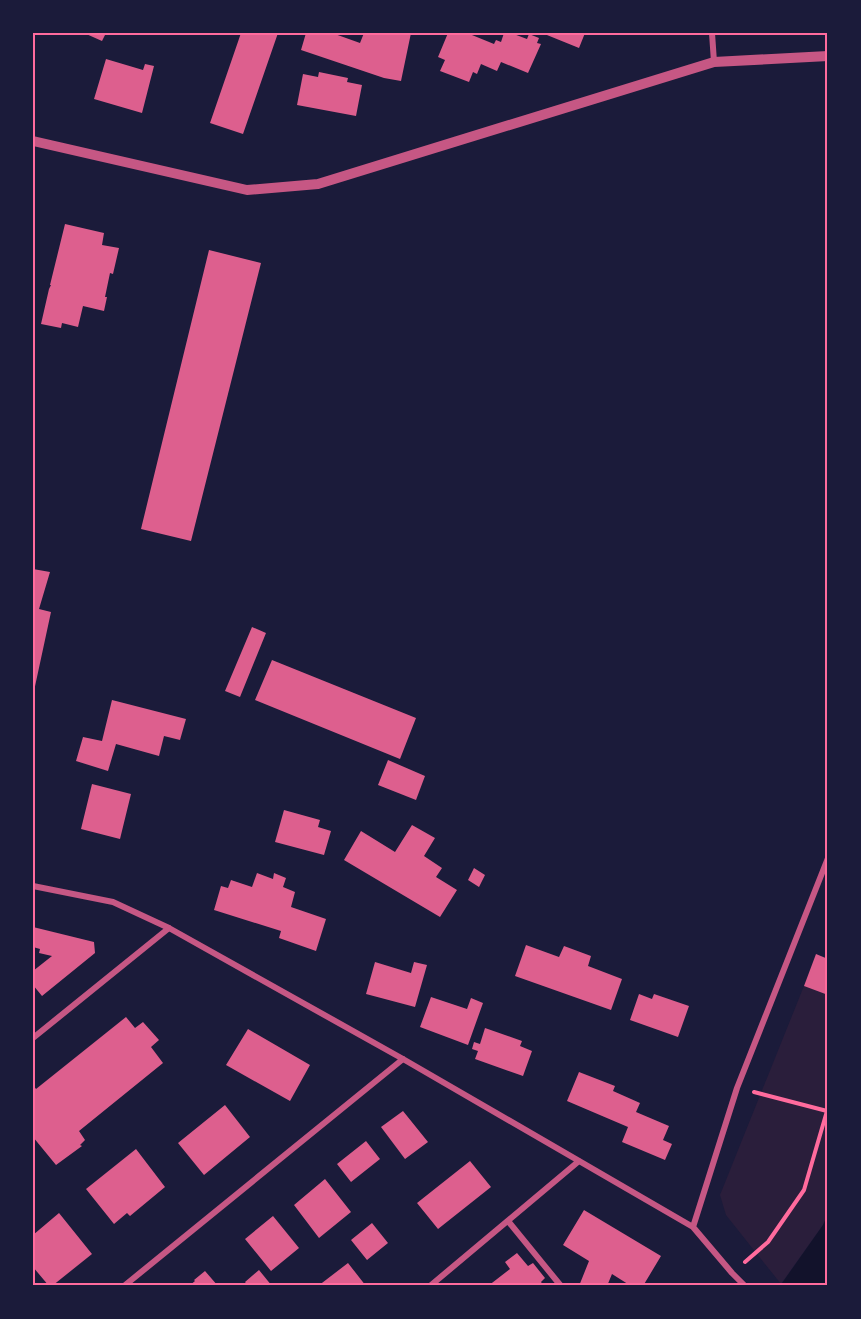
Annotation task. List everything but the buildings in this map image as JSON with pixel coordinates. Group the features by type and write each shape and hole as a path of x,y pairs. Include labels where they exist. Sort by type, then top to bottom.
{"street":[{"path":"712,33 714,62"},
{"path":"33,141 248,190 318,184 714,62 828,56"},
{"path":"693,1227 737,1088 828,858"},
{"path":"33,886 113,902 169,928 403,1059 693,1227 745,1286"},
{"path":"33,1038 169,928"},
{"path":"124,1286 403,1059"},
{"path":"430,1286 579,1161"},
{"path":"508,1221 561,1286"}],"path":[{"path":"732,1273 768,1242 804,1191 827,1110 737,1088"}],"shaded area":[{"path":"804,986 828,995 828,1214 823,1225 781,1284 726,1215 720,1195"},
{"path":"828,1214 828,1286 780,1286 823,1225"}]}
